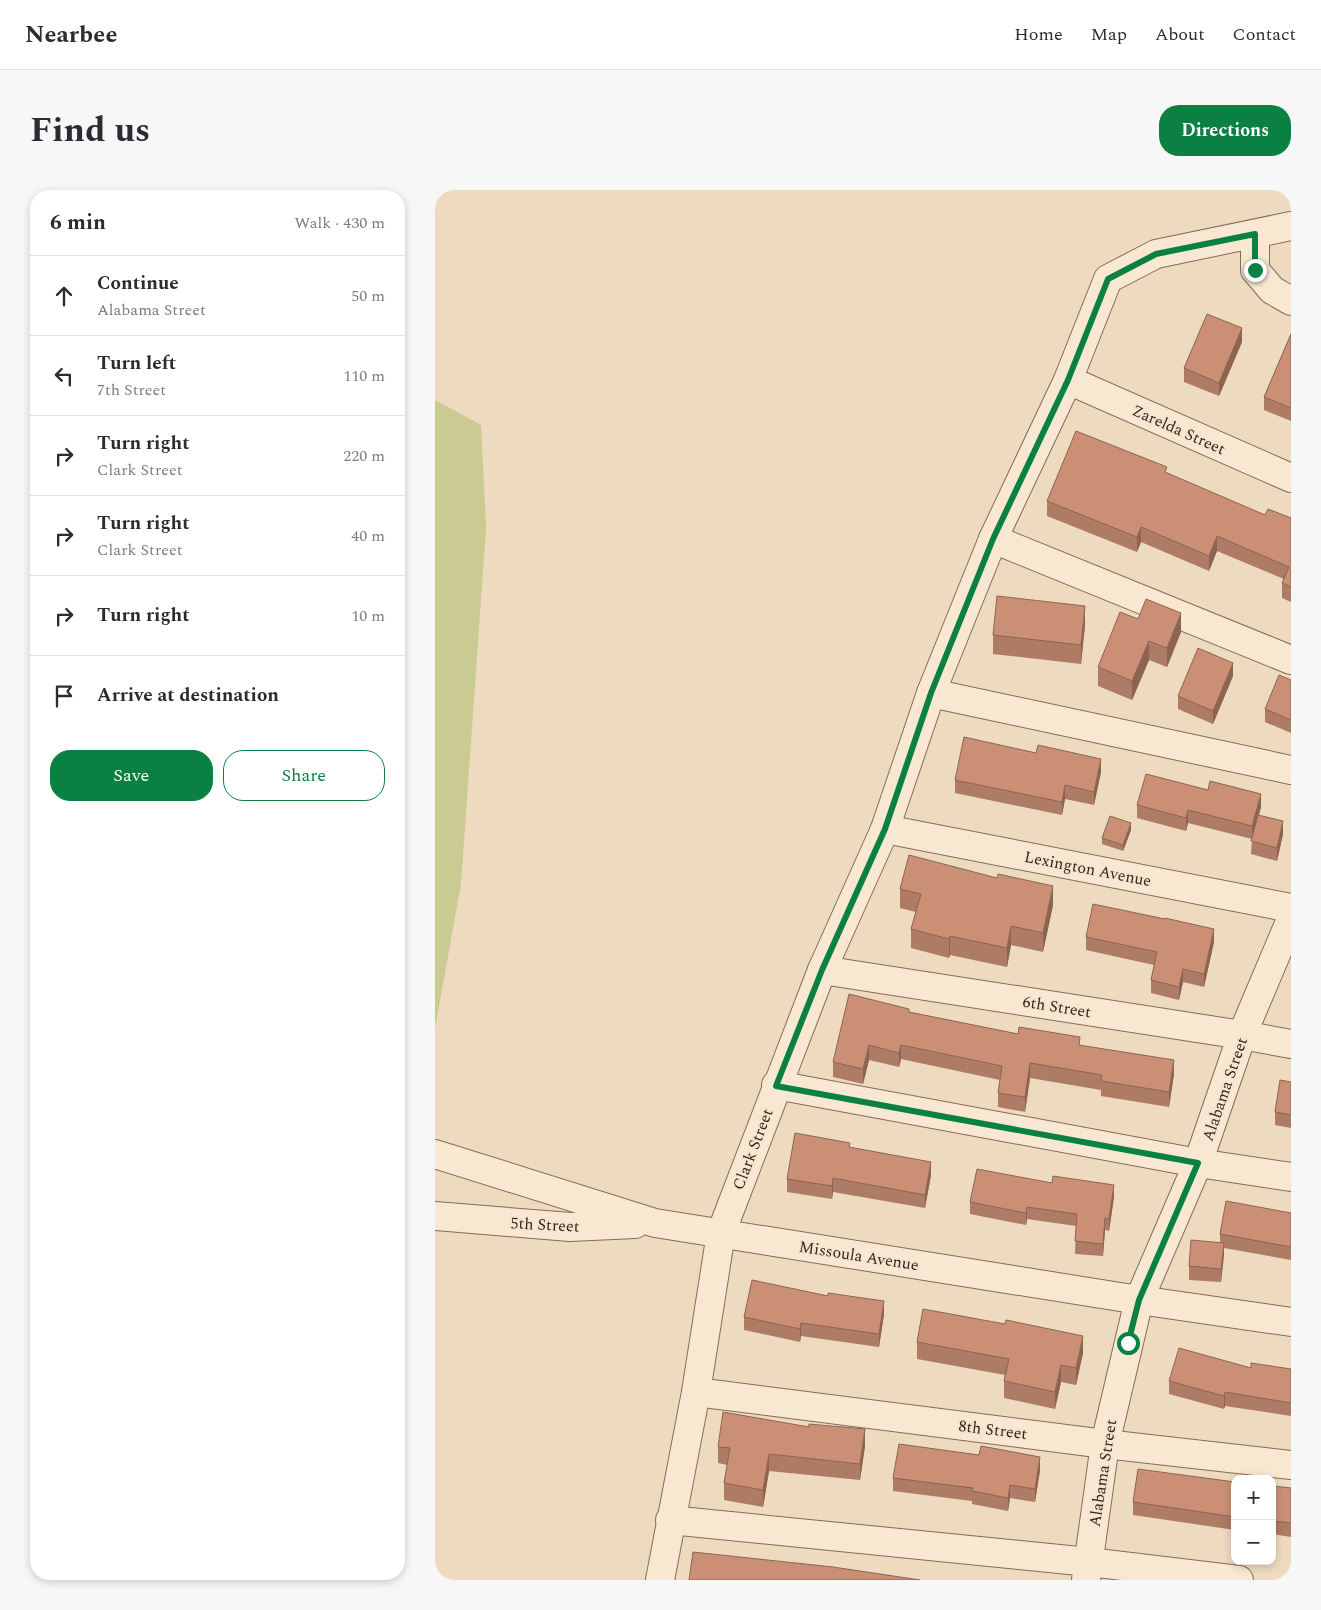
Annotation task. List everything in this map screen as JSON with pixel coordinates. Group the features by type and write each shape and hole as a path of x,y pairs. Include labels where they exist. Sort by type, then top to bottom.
{"street":[{"name":"Clark Street","path":"659,1580 696,1392 721,1233 822,970 885,829 931,693 993,539 1068,380 1108,279 1156,254 1291,226"},
{"path":"1255,234 1255,270 1272,290 1291,301"},
{"name":"Zarelda Street","path":"1068,380 1291,478"},
{"path":"993,539 1291,660"},
{"path":"931,693 1291,770"},
{"name":"Lexington Avenue","path":"885,829 1291,908"},
{"name":"Alabama Street","path":"1087,1571 1105,1444 1139,1300 1198,1163 1242,1035 1291,919"},
{"name":"6th Street","path":"822,970 1291,1044"},
{"path":"776,1086 1198,1163 1291,1177"},
{"name":"Missoula Avenue","path":"435,1154 655,1223 1139,1300 1291,1322"},
{"name":"5th Street","path":"435,1216 570,1227 655,1223"},
{"name":"8th Street","path":"696,1392 1105,1444 1291,1465"},
{"path":"670,1520 1087,1571 1239,1580"}],"green space":[{"path":"435,400 481,425 486,528 461,884 435,1028"}],"building":[{"path":"1207,314 1242,328 1219,383 1184,368"},
{"path":"1291,334 1291,408 1264,397"},
{"path":"1076,431 1167,467 1165,472 1265,515 1268,509 1291,518 1291,587 1282,583 1289,567 1217,536 1209,556 1141,527 1137,537 1047,501"},
{"path":"997,596 1085,606 1081,645 993,635"},
{"path":"1146,599 1181,613 1167,648 1149,641 1132,681 1098,667 1120,612 1138,619"},
{"path":"1198,648 1233,663 1213,711 1178,696"},
{"path":"1279,675 1291,680 1291,720 1265,709"},
{"path":"964,737 1036,753 1038,745 1101,759 1094,792 1065,785 1062,802 955,780"},
{"path":"1146,774 1208,790 1210,781 1261,794 1252,826 1188,810 1186,818 1137,805"},
{"path":"1258,815 1283,821 1277,848 1251,841"},
{"path":"1110,816 1131,823 1123,845 1102,838"},
{"path":"909,855 997,878 998,874 1053,886 1043,933 1011,926 1007,948 950,936 949,939 911,929 921,894 900,889"},
{"path":"1093,904 1214,929 1204,974 1183,969 1179,987 1151,980 1157,952 1086,937"},
{"path":"849,994 909,1009 909,1012 1018,1034 1019,1027 1080,1037 1079,1045 1174,1060 1169,1092 1101,1081 1102,1075 1030,1063 1025,1097 998,1093 1002,1066 901,1045 899,1053 869,1045 863,1069 833,1062"},
{"path":"1280,1080 1291,1082 1291,1115 1275,1112"},
{"path":"795,1133 850,1143 849,1147 931,1162 925,1195 833,1178 832,1186 787,1179"},
{"path":"977,1169 1052,1183 1053,1176 1114,1185 1109,1219 1105,1218 1103,1244 1075,1241 1077,1214 1027,1207 1026,1213 970,1202"},
{"path":"1226,1201 1291,1213 1291,1247 1220,1234"},
{"path":"1191,1240 1224,1243 1221,1269 1189,1266"},
{"path":"752,1280 828,1296 828,1293 884,1301 879,1334 801,1323 800,1329 744,1317"},
{"path":"923,1309 1005,1324 1006,1320 1083,1336 1076,1368 1061,1365 1055,1392 1004,1381 1009,1359 917,1342"},
{"path":"1179,1348 1251,1368 1251,1363 1291,1369 1291,1403 1225,1392 1224,1396 1169,1381"},
{"path":"723,1412 809,1427 809,1424 865,1429 860,1464 769,1454 763,1490 724,1483 730,1448 718,1447"},
{"path":"899,1444 979,1455 981,1446 1040,1457 1035,1489 1010,1485 1008,1498 972,1491 973,1488 893,1478"},
{"path":"1138,1469 1231,1481 1231,1516 1133,1502"},
{"path":"1276,1486 1291,1488 1291,1523 1276,1521"},
{"path":"693,1552 833,1567 920,1580 689,1580"}],"route":[{"path":"1128,1343 1139,1300 1198,1163 776,1086 822,970 885,829 931,693 993,539 1068,380 1108,279 1156,254 1255,234 1255,270"}]}
